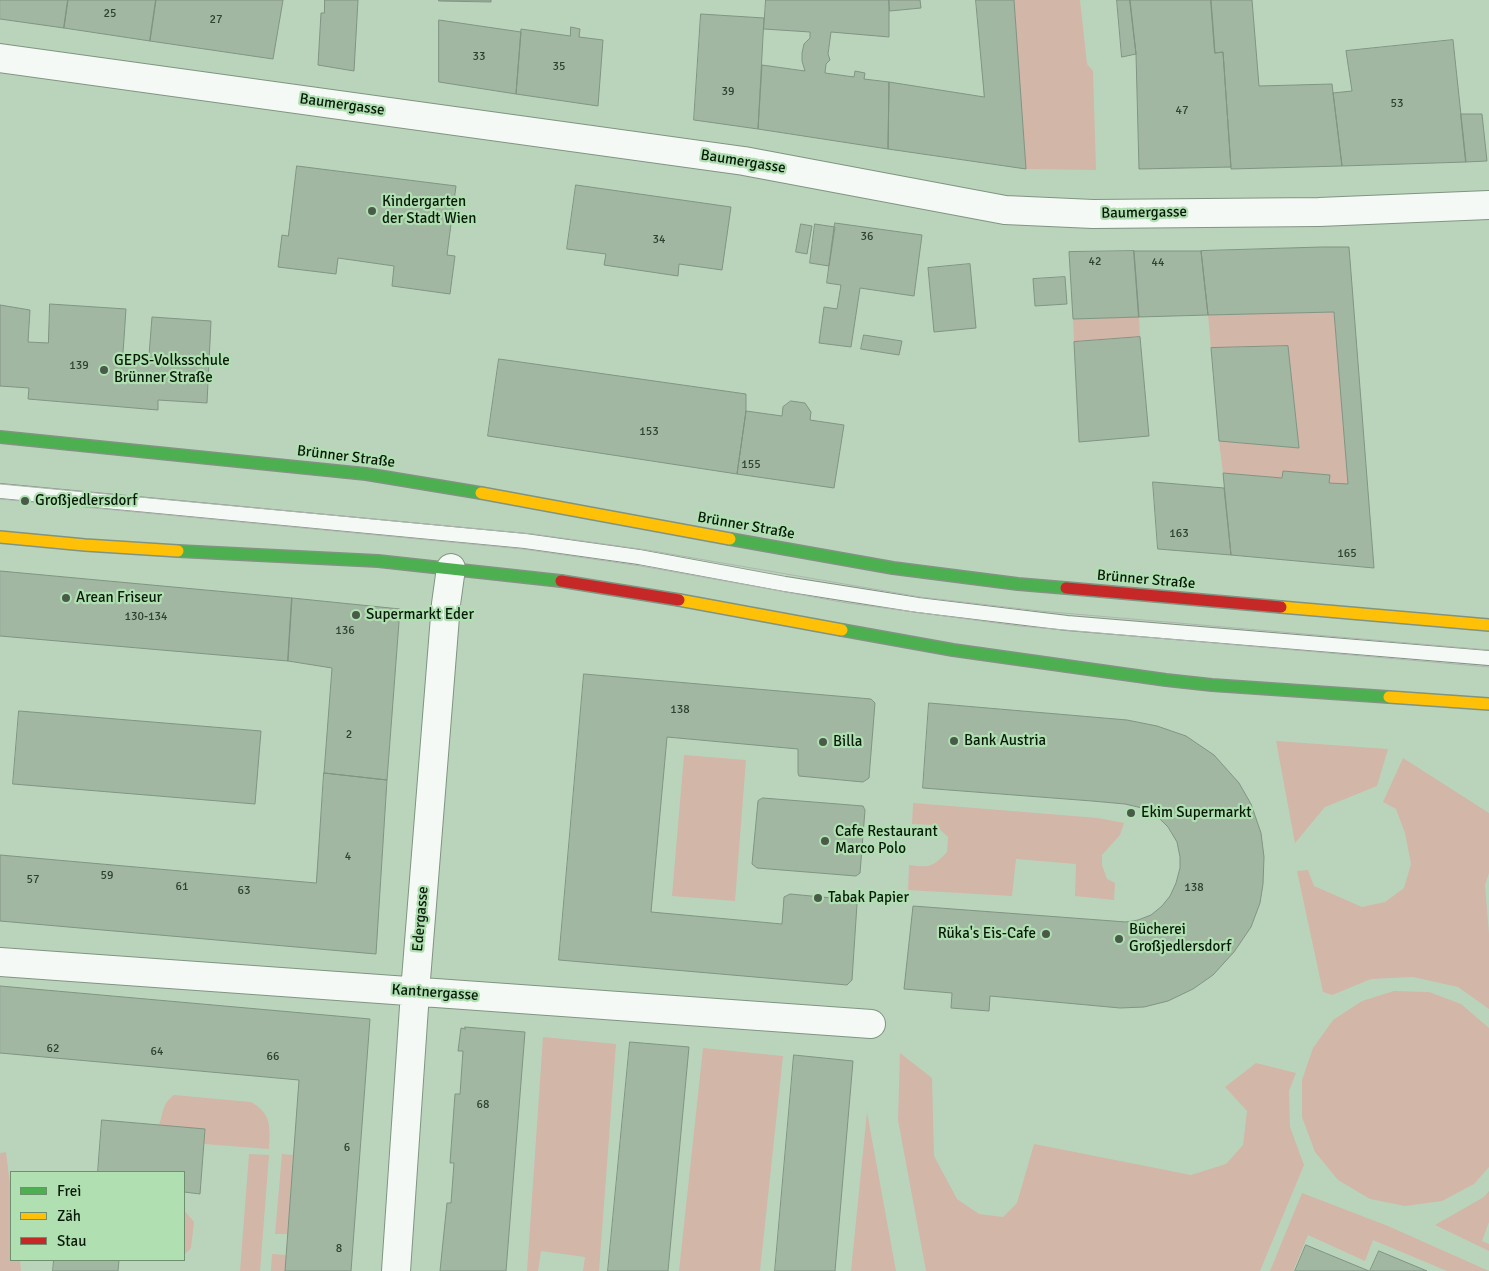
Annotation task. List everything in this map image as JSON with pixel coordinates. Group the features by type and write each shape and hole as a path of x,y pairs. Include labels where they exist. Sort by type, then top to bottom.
{"main road":[{"name":"Brünner Straße","path":"0,437 366,474 461,489 572,511 893,568 1018,584 1489,625"},
{"path":"0,537 85,546 316,556 450,568 539,578 665,597 953,650 1166,680 1212,685 1489,704"}],"street":[{"name":"Baumergasse","path":"0,58 744,161 1005,210 1103,214 1319,212 1489,205"},
{"name":"Edergasse","path":"396,1271 415,992 450,568"},
{"name":"Kantnergasse","path":"0,962 871,1024"}],"lane":[{"path":"0,492 525,541 639,557 785,584 918,605 1067,623 1489,658"}],"shaded area":[{"path":"1014,0 1080,0 1087,64 1093,71 1096,170 1026,169"},
{"path":"1334,312 1348,484 1329,483 1329,475 1283,471 1282,478 1223,473 1219,441 1299,448 1288,346 1211,348 1208,315"},
{"path":"1139,317 1140,337 1074,342 1073,319"},
{"path":"1276,741 1388,749 1377,786 1325,807 1295,843"},
{"path":"684,755 746,760 735,901 672,896"},
{"path":"1403,758 1489,813 1489,873 1485,885 1489,934 1489,1009 1458,987 1413,977 1371,979 1332,995 1323,992 1297,871 1308,870 1314,886 1362,907 1385,902 1404,888 1411,864 1405,833 1396,809 1383,802"},
{"path":"913,803 1098,818 1124,823 1120,835 1102,855 1102,865 1107,879 1115,883 1114,900 1075,896 1076,864 1016,859 1012,896 908,890 909,865 926,866 938,861 947,852 948,837 935,825 912,824"},
{"path":"1394,991 1429,992 1461,1004 1489,1028 1489,1167 1474,1184 1442,1201 1405,1206 1370,1199 1338,1180 1315,1152 1302,1117 1302,1080 1313,1048 1333,1020 1362,1001"},
{"path":"543,1037 616,1044 599,1271 583,1271 585,1257 541,1251 538,1271 527,1271"},
{"path":"703,1048 783,1056 760,1271 679,1271"},
{"path":"900,1053 932,1078 934,1156 957,1199 979,1214 1003,1217 1017,1203 1034,1144 1191,1175 1226,1164 1243,1145 1247,1111 1225,1087 1256,1063 1296,1073 1289,1091 1290,1127 1304,1165 1260,1271 926,1271 898,1120"},
{"path":"174,1095 251,1102 263,1111 266,1116 269,1128 269,1149 204,1144 205,1130 159,1125 165,1105"},
{"path":"867,1112 896,1271 851,1271"},
{"path":"6,1152 10,1184 10,1261 20,1261 21,1271 0,1271 0,1153"},
{"path":"249,1154 269,1155 260,1271 240,1271"},
{"path":"282,1154 293,1155 288,1234 275,1234"},
{"path":"1489,1191 1489,1222 1482,1241 1489,1244 1489,1251 1435,1225 1484,1197"},
{"path":"1302,1193 1388,1226 1489,1271 1447,1271 1373,1240 1365,1261 1308,1235 1293,1271 1270,1271"},
{"path":"185,1211 194,1222 191,1248 185,1254"},
{"path":"272,1254 286,1255 285,1271 271,1271"}],"building":[{"path":"0,0 68,0 64,28 0,19"},
{"path":"68,0 156,0 150,41 64,28"},
{"path":"156,0 283,0 273,59 150,41"},
{"path":"325,0 358,0 354,71 318,65 321,13 324,13"},
{"path":"491,0 491,2 439,1"},
{"path":"766,0 889,0 889,37 831,32 828,54 830,60 826,64 825,73 854,77 855,71 865,73 864,79 889,82 888,149 758,129 762,65 805,71 802,53 804,44 810,38 810,32 764,29"},
{"path":"889,0 920,0 921,8 890,11"},
{"path":"976,0 1014,0 1026,169 888,149 889,82 984,97"},
{"path":"1117,0 1130,0 1136,54 1122,57"},
{"path":"1130,0 1211,0 1215,53 1223,52 1231,167 1139,169 1136,54"},
{"path":"1211,0 1252,0 1259,86 1332,84 1342,166 1231,169 1223,52 1215,53"},
{"path":"701,14 764,18 758,129 694,120"},
{"path":"439,20 521,32 516,94 439,82"},
{"path":"571,27 580,29 579,37 603,40 598,106 516,94 521,29 570,36"},
{"path":"1453,40 1466,162 1342,166 1333,93 1352,91 1346,51"},
{"path":"1461,114 1482,114 1487,161 1466,162"},
{"name":"Kindergarten der Stadt Wien","path":"297,166 456,186 447,255 455,256 450,294 392,286 394,266 338,258 336,274 278,267 282,235 288,236"},
{"path":"576,185 731,207 722,270 679,264 678,276 604,265 606,254 567,249"},
{"path":"835,223 922,235 914,296 860,288 851,347 819,343 824,307 837,309 841,285 827,283"},
{"path":"801,224 812,226 807,254 796,252"},
{"path":"815,224 835,227 829,266 810,263"},
{"path":"1349,247 1374,568 1231,555 1223,473 1282,478 1283,471 1330,475 1329,483 1348,484 1334,312 1208,315 1201,251"},
{"path":"1134,251 1201,251 1208,315 1139,317"},
{"path":"1134,251 1139,317 1073,319 1069,252"},
{"path":"970,264 976,328 934,332 928,268"},
{"path":"1065,277 1067,304 1035,306 1033,279"},
{"name":"GEPS-Volksschule Brünner Straße","path":"50,304 126,309 123,353 149,355 152,317 211,321 207,403 158,400 158,410 28,399 29,388 0,386 0,305 30,310 28,342 48,343"},
{"path":"864,335 902,341 899,355 861,349"},
{"path":"1140,337 1149,436 1079,442 1074,342"},
{"path":"1288,346 1299,448 1219,441 1211,348"},
{"path":"499,359 746,394 746,411 737,474 488,436"},
{"path":"791,401 805,403 811,412 810,420 844,425 834,488 737,474 746,411 782,416 783,407"},
{"path":"1153,482 1224,488 1231,555 1158,549"},
{"path":"0,571 292,598 288,661 0,636"},
{"path":"292,598 400,609 387,780 324,773 332,668 288,661"},
{"path":"584,674 871,699 875,703 869,778 863,782 799,776 798,749 667,737 651,912 782,924 784,897 790,894 854,900 857,904 852,980 847,985 559,960"},
{"path":"929,703 1127,720 1157,726 1186,736 1214,755 1239,783 1251,804 1261,833 1264,857 1260,903 1251,927 1234,952 1213,975 1193,989 1168,1001 1144,1007 1120,1008 990,996 989,1011 951,1008 952,993 904,989 913,906 1126,922 1151,915 1162,906 1170,896 1180,868 1177,842 1168,827 1158,817 1142,808 1125,804 923,788"},
{"path":"19,711 261,731 255,804 13,784"},
{"path":"324,773 387,780 376,954 0,921 0,855 316,883"},
{"path":"763,798 863,806 865,810 860,873 856,876 757,868 752,864 758,801"},
{"path":"0,986 370,1019 351,1271 285,1271 299,1080 0,1053"},
{"path":"465,1027 525,1032 506,1271 440,1271 447,1203 451,1203 454,1163 450,1163 455,1094 460,1094 463,1051 458,1051 461,1028 465,1029"},
{"path":"630,1042 689,1047 668,1271 608,1271"},
{"path":"794,1055 853,1061 835,1271 775,1271"},
{"path":"102,1120 205,1129 200,1194 185,1192 185,1171 98,1171"},
{"path":"1306,1245 1369,1271 1295,1271"},
{"path":"1379,1251 1427,1271 1370,1271"},
{"path":"54,1261 119,1261 118,1271 53,1271"}],"tram line":[{"path":"0,484 533,534 647,550 920,597 1040,611 1489,650"},
{"path":"0,499 523,549 641,566 847,603 1019,626 1489,667"}],"traffic: fast":[{"path":"0,437 366,474 481,493"},
{"path":"730,539 893,568 1018,584 1066,588"},
{"path":"178,551 378,561 561,581"},
{"path":"842,630 953,650 1166,680 1389,697"}],"traffic: slow":[{"path":"481,493 730,539"},
{"path":"0,537 178,551"},
{"path":"679,600 842,630"},
{"path":"1281,607 1489,625"},
{"path":"1389,697 1489,704"}],"traffic: jam":[{"path":"561,581 679,600"},
{"path":"1066,588 1281,607"}],"place":[{"name":"Kindergarten der Stadt Wien","path":"372,211"},
{"name":"GEPS-Volksschule Brünner Straße","path":"104,370"},
{"name":"Großjedlersdorf","path":"25,501"},
{"name":"Arean Friseur","path":"66,598"},
{"name":"Supermarkt Eder","path":"356,615"},
{"name":"Bank Austria","path":"954,741"},
{"name":"Billa","path":"823,742"},
{"name":"Ekim Supermarkt","path":"1131,813"},
{"name":"Cafe Restaurant Marco Polo","path":"825,841"},
{"name":"Tabak Papier","path":"818,898"},
{"name":"Rüka's Eis-Cafe","path":"1046,934"},
{"name":"Bücherei Großjedlersdorf","path":"1119,939"}]}
